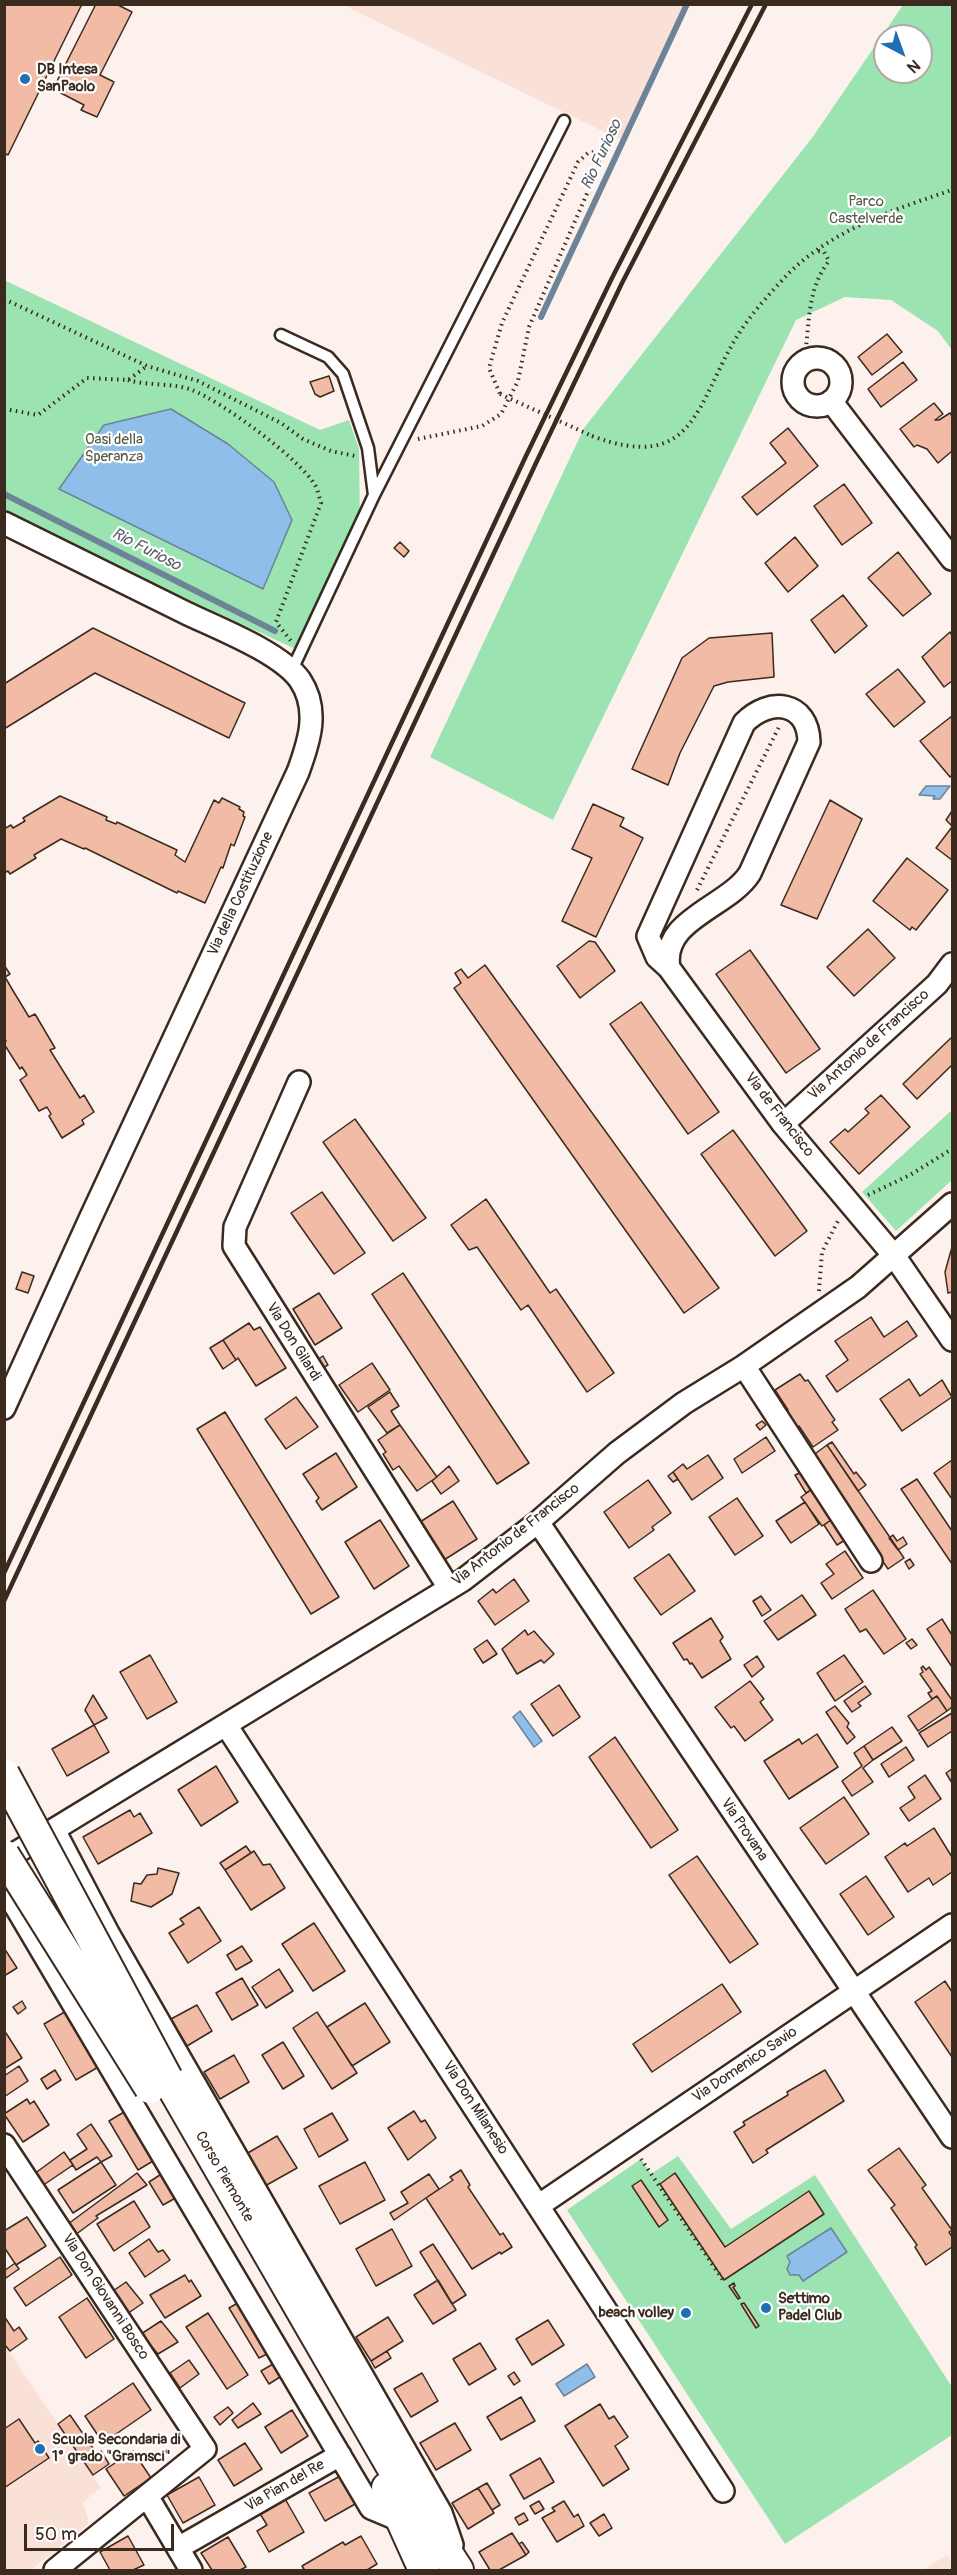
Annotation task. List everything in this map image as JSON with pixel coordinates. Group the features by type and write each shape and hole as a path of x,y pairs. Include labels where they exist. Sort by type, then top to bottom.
{"main road":[{"name":"Corso Piemonte","path":"4,1774 158,2083 384,2484 424,2571"},
{"name":"Corso Piemonte","path":"4,1855 158,2083 396,2474 460,2571"}],"street":[{"path":"819,358 834,365 841,380 840,388 831,401 824,404 809,404 798,395 794,381 795,374 804,362 819,358"},
{"path":"831,401 952,559"},
{"name":"Via della Costituzione","path":"4,524 262,650 300,681 308,698 312,717 309,742 298,772 4,1408"},
{"name":"Via de Francisco","path":"788,709 781,705 765,707 744,723 648,936 657,957 669,968 783,1124 895,1257 952,1340"},
{"path":"669,968 667,956 674,940 685,926 745,881 750,873 809,741 809,730 804,719 788,709"},
{"name":"Via Antonio de Francisco","path":"783,1124 937,984 952,964"},
{"name":"Via Don Gilardi","path":"299,1082 235,1227 234,1246 449,1588"},
{"name":"Via Antonio de Francisco","path":"54,1830 449,1588 538,1522 617,1453 684,1403 744,1366 858,1287 895,1257 952,1204"},
{"path":"744,1366 871,1562"},
{"name":"Via Provana","path":"538,1522 952,2137"},
{"name":"Via Don Milanesio","path":"226,1725 723,2492"},
{"path":"4,1860 54,1830"},
{"name":"Corso Piemonte","path":"54,1830 114,1944 441,2513 460,2571"},
{"path":"4,1887 340,2455"},
{"name":"Via Domenico Savio","path":"538,2206 952,1925"},
{"name":"Via Don Giovanni Bosco","path":"4,2145 205,2449 147,2496"},
{"name":"Via Pian del Re","path":"178,2548 340,2455 371,2508 402,2521"},
{"path":"55,2571 147,2496 191,2571"}],"lane":[{"path":"291,672 399,443 564,121"},
{"path":"281,335 327,357 343,374 370,460 374,495"}],"path":[{"path":"399,443 482,426 501,414 518,381 529,327 599,166 599,158 594,152 588,153 578,162 502,323 489,368 500,394 592,436 620,447 641,448 661,444 681,434 705,402 736,337 789,273 817,251 852,228 906,205 952,190"},
{"path":"804,362 814,287 822,268 829,261 824,252 817,251"},
{"path":"4,299 147,366 198,381 281,423 303,439 331,451 370,460"},
{"path":"128,380 147,366"},
{"path":"4,410 38,415 87,378 128,380 141,384 191,389 249,423 299,467 316,486 321,503 276,622 300,651"},
{"path":"685,926 683,920 788,709"},
{"path":"631,2143 725,2283"}],"shaded area":[{"path":"343,5 690,5 625,142"},
{"name":"Scuola Secondaria di 1° grado \"Gramsci\"","path":"4,2344 101,2488 83,2502 89,2523 31,2570 5,2570"},
{"path":"947,2555 952,2563 952,2570 923,2570"}],"green space":[{"name":"Parco Castelverde","path":"903,5 952,5 952,350 938,331 891,300 845,297 796,320 553,820 430,757 584,428 812,138 873,49 873,84 933,84 933,24 890,24"},
{"name":"Oasi della Speranza","path":"4,280 320,430 349,420 359,449 360,525 300,651 5,515"},
{"path":"952,1110 952,1180 896,1231 862,1192"},
{"name":"Settimo Padel Club","path":"678,2156 731,2229 815,2175 952,2387 952,2435 785,2544 567,2210 641,2159 651,2174"}],"water":[{"path":"171,409 228,444 274,482 292,520 263,589 59,489 104,425"},
{"path":"926,786 950,786 940,799 933,799 935,796 919,795"},
{"path":"520,1711 542,1741 534,1747 513,1717"},
{"path":"831,2228 847,2252 803,2281 799,2275 790,2275 787,2269 790,2262 787,2256"},
{"path":"587,2364 595,2377 564,2396 556,2384"}],"building":[{"name":"DB Intesa SanPaolo","path":"4,4 82,4 8,155 4,153"},
{"path":"96,4 116,4 132,12 100,75 114,82 97,117 81,110 84,105 53,89"},
{"path":"887,334 902,352 872,375 858,357"},
{"path":"903,362 917,380 881,407 868,389"},
{"path":"329,376 334,391 320,397 315,394 310,382"},
{"path":"934,403 943,414 935,420 950,413 952,416 952,451 938,463 927,449 917,445 914,447 900,429"},
{"path":"788,428 818,466 757,515 742,497 786,463 770,443"},
{"path":"844,484 872,523 842,545 814,506"},
{"path":"795,537 818,566 788,592 765,563"},
{"path":"400,542 409,551 404,557 394,548"},
{"path":"898,552 931,594 903,616 868,578"},
{"path":"843,595 867,626 835,653 811,620"},
{"path":"93,628 245,703 229,738 95,673 4,729 4,684"},
{"path":"950,632 952,635 952,681 944,687 922,657"},
{"path":"772,633 774,677 728,682 714,686 680,753 668,785 632,769 682,658 709,638"},
{"path":"898,669 925,702 894,727 866,694"},
{"path":"952,716 952,775 950,777 920,741"},
{"path":"60,796 107,817 106,820 116,824 117,822 177,850 175,855 185,862 214,800 219,803 222,798 240,807 245,817 234,846 231,844 223,868 221,867 205,903 178,891 177,893 85,848 61,839 34,855 36,858 10,874 8,871 4,873 4,829 11,825 13,828 25,821 23,818"},
{"path":"830,800 862,819 817,919 781,905"},
{"path":"593,804 624,818 620,826 643,838 596,937 562,921 592,858 572,849"},
{"path":"952,811 952,826 946,820"},
{"path":"952,827 952,860 936,848"},
{"path":"907,858 948,890 916,930 912,927 910,930 873,901"},
{"path":"868,929 895,958 854,996 827,967"},
{"path":"589,941 595,942 615,971 580,998 557,966"},
{"path":"750,950 820,1049 786,1073 716,974"},
{"path":"4,965 10,974 5,977 29,1017 35,1014 55,1048 50,1050 80,1098 84,1095 94,1112 82,1120 84,1124 62,1138 49,1116 51,1114 47,1107 39,1111 20,1080 27,1075 22,1067 20,1069 4,1044 6,1041 4,1038"},
{"path":"485,965 719,1288 684,1313 454,988 461,983 455,973 461,969 468,978"},
{"path":"641,1002 719,1112 688,1134 610,1024"},
{"path":"952,1037 952,1065 917,1099 903,1084"},
{"path":"881,1095 910,1127 859,1174 830,1142 845,1129 848,1132 869,1113 865,1109"},
{"path":"355,1119 426,1218 393,1241 323,1142"},
{"path":"733,1130 807,1231 775,1256 701,1154"},
{"path":"322,1192 365,1253 334,1274 291,1213"},
{"path":"486,1199 550,1293 556,1289 614,1373 587,1392 528,1305 521,1310 477,1247 469,1250 451,1225"},
{"path":"952,1247 952,1292 948,1293 945,1272"},
{"path":"22,1272 34,1276 28,1293 16,1289"},
{"path":"403,1273 529,1463 497,1484 372,1294"},
{"path":"319,1293 342,1328 315,1345 293,1309"},
{"path":"871,1317 884,1337 907,1321 917,1336 837,1392 826,1376 848,1360 835,1341"},
{"path":"249,1323 254,1330 260,1327 286,1368 256,1386 223,1340"},
{"path":"223,1340 236,1360 223,1369 210,1348"},
{"path":"323,1356 328,1365 322,1368 317,1360"},
{"path":"372,1363 390,1390 358,1412 339,1385"},
{"path":"800,1374 805,1381 808,1380 835,1420 832,1422 838,1430 813,1447 799,1426 795,1429 784,1412 788,1410 775,1390"},
{"path":"909,1379 920,1396 942,1380 952,1397 902,1431 880,1399"},
{"path":"390,1392 399,1406 391,1411 400,1425 387,1433 368,1407"},
{"path":"296,1397 318,1427 286,1449 265,1419"},
{"path":"225,1412 339,1597 311,1614 197,1429"},
{"path":"762,1421 766,1425 760,1430 756,1425"},
{"path":"400,1425 437,1477 417,1491 399,1466 393,1470 378,1440"},
{"path":"766,1437 775,1451 742,1473 734,1459"},
{"path":"832,1442 854,1474 856,1472 866,1485 858,1491 827,1445"},
{"path":"827,1445 904,1558 888,1569 812,1456"},
{"path":"336,1453 357,1487 322,1510 316,1501 319,1498 303,1474"},
{"path":"708,1455 723,1478 692,1500 673,1472 683,1464 687,1469"},
{"path":"952,1460 952,1499 934,1473"},
{"path":"449,1466 459,1481 441,1494 432,1481"},
{"path":"673,1472 678,1479 673,1482 668,1476"},
{"path":"800,1473 811,1490 806,1493 795,1475"},
{"path":"917,1479 952,1531 952,1564 901,1489"},
{"path":"648,1480 671,1513 652,1527 654,1530 629,1548 604,1512"},
{"path":"811,1490 831,1520 822,1526 801,1497"},
{"path":"737,1498 763,1536 735,1555 709,1517"},
{"path":"453,1501 477,1539 444,1560 420,1522"},
{"path":"805,1502 819,1524 791,1543 776,1521"},
{"path":"380,1520 409,1566 374,1589 345,1542"},
{"path":"831,1520 845,1540 837,1545 824,1525"},
{"path":"893,1535 897,1541 903,1537 907,1544 898,1550 889,1538"},
{"path":"845,1551 863,1578 832,1599 821,1583 834,1574 826,1564"},
{"path":"669,1554 695,1591 661,1615 634,1578"},
{"path":"910,1559 914,1565 909,1569 905,1562"},
{"path":"514,1579 529,1601 495,1625 478,1601 493,1589 496,1593"},
{"path":"873,1590 906,1639 884,1654 866,1629 860,1632 845,1609"},
{"path":"802,1595 816,1615 778,1640 764,1621"},
{"path":"761,1596 771,1610 762,1616 753,1601"},
{"path":"711,1618 723,1637 720,1641 731,1659 702,1678 692,1663 690,1664 687,1659 684,1660 673,1643"},
{"path":"942,1619 952,1635 952,1667 927,1629"},
{"path":"525,1630 528,1635 534,1631 554,1654 544,1663 541,1660 517,1674 502,1649"},
{"path":"912,1639 917,1645 911,1649 906,1643"},
{"path":"487,1640 497,1654 483,1663 474,1649"},
{"path":"150,1655 177,1702 147,1719 120,1672"},
{"path":"844,1655 863,1682 835,1701 817,1673"},
{"path":"757,1656 764,1667 752,1677 744,1665"},
{"path":"923,1666 926,1670 929,1667 952,1700 952,1707 947,1711 937,1696 932,1699 928,1693 932,1691 920,1674 923,1672 921,1668"},
{"path":"750,1681 764,1699 760,1702 773,1720 745,1741 734,1726 731,1728 715,1707"},
{"path":"559,1685 580,1717 553,1736 531,1704"},
{"path":"865,1686 871,1694 858,1703 861,1706 852,1712 844,1701"},
{"path":"93,1695 107,1718 94,1725 85,1710"},
{"path":"937,1696 947,1711 918,1731 908,1716"},
{"path":"835,1706 849,1723 847,1727 855,1737 847,1744 826,1712"},
{"path":"952,1713 952,1731 928,1747 919,1733"},
{"path":"94,1725 109,1752 67,1776 52,1749"},
{"path":"892,1727 902,1741 873,1760 864,1746"},
{"path":"817,1734 838,1767 789,1799 764,1761 799,1739 802,1744"},
{"path":"615,1737 678,1830 651,1848 589,1757"},
{"path":"864,1746 873,1760 863,1768 873,1782 852,1796 842,1781 862,1766 854,1753"},
{"path":"906,1747 914,1760 889,1777 881,1764"},
{"path":"216,1766 238,1802 201,1826 178,1790"},
{"path":"952,1769 952,1783 946,1773"},
{"path":"925,1775 941,1799 909,1821 900,1808 915,1798 908,1787"},
{"path":"844,1797 869,1834 826,1864 800,1828"},
{"path":"130,1810 134,1817 140,1813 152,1833 98,1864 83,1837"},
{"path":"934,1828 952,1857 952,1872 933,1885 929,1878 908,1892 885,1857 905,1843 907,1846"},
{"path":"246,1846 251,1853 225,1870 220,1863"},
{"path":"254,1851 263,1865 270,1864 285,1888 251,1910 225,1870"},
{"path":"697,1856 758,1944 730,1963 669,1875"},
{"path":"158,1868 179,1873 172,1894 151,1907 131,1901 134,1883 141,1884 147,1875 157,1874"},
{"path":"866,1876 894,1917 868,1935 840,1894"},
{"path":"199,1907 221,1941 188,1963 169,1933 184,1924 180,1919"},
{"path":"314,1923 345,1971 313,1991 282,1944"},
{"path":"242,1946 252,1961 236,1970 227,1955"},
{"path":"4,1948 17,1968 4,1976"},
{"path":"279,1969 293,1991 266,2008 252,1987"},
{"path":"242,1978 258,2005 232,2020 216,1993"},
{"path":"945,1981 952,1992 952,2057 915,2002"},
{"path":"722,1984 741,2012 652,2072 633,2044"},
{"path":"22,2001 26,2008 18,2014 13,2007"},
{"path":"365,2003 390,2042 352,2066 327,2027"},
{"path":"197,2005 212,2031 187,2046 171,2019"},
{"path":"68,2010 100,2066 76,2080 44,2024"},
{"path":"317,2012 357,2073 332,2089 293,2028"},
{"path":"6,2033 22,2058 4,2069 4,2034"},
{"path":"283,2042 304,2076 283,2089 262,2055"},
{"path":"234,2055 249,2082 220,2099 204,2072"},
{"path":"19,2066 28,2081 4,2097 4,2076"},
{"path":"55,2070 61,2080 47,2089 41,2079"},
{"path":"825,2070 844,2101 766,2150 768,2153 753,2163 734,2132 745,2125 743,2122 788,2095 787,2092"},
{"path":"27,2099 30,2104 34,2101 49,2125 23,2142 4,2114"},
{"path":"129,2109 158,2158 138,2170 109,2121"},
{"path":"414,2111 421,2122 425,2120 436,2138 408,2160 388,2128"},
{"path":"332,2113 348,2140 319,2157 304,2129"},
{"path":"91,2124 112,2156 101,2162 97,2157 76,2170 70,2160 87,2149 77,2134"},
{"path":"277,2136 297,2168 265,2186 246,2154"},
{"path":"899,2148 926,2185 922,2188 952,2230 949,2232 952,2237 952,2247 926,2265 915,2247 917,2245 891,2208 895,2205 868,2170"},
{"path":"64,2152 73,2165 42,2186 34,2174"},
{"path":"101,2162 116,2185 73,2213 58,2190"},
{"path":"365,2162 385,2200 340,2224 319,2186"},
{"path":"461,2170 470,2185 468,2187 500,2235 503,2233 512,2247 472,2269 426,2198 453,2180 450,2177"},
{"path":"166,2171 181,2195 163,2205 149,2182"},
{"path":"137,2173 147,2185 96,2216 98,2218 75,2235 68,2224"},
{"path":"675,2173 725,2247 809,2191 824,2214 724,2280 660,2184"},
{"path":"429,2174 439,2189 394,2220 390,2213 408,2203 401,2192"},
{"path":"641,2180 668,2220 659,2227 632,2186"},
{"path":"134,2201 150,2227 114,2251 97,2224"},
{"path":"27,2217 46,2246 16,2265 4,2247 4,2231"},
{"path":"392,2229 412,2266 376,2286 356,2249"},
{"path":"149,2239 158,2252 163,2250 170,2260 145,2277 129,2253"},
{"path":"433,2244 466,2295 452,2304 420,2252"},
{"path":"60,2257 72,2275 26,2306 14,2288"},
{"path":"15,2263 19,2269 6,2278 4,2271"},
{"path":"185,2275 201,2296 165,2318 150,2295"},
{"path":"438,2280 456,2310 433,2324 414,2295"},
{"path":"126,2282 143,2303 127,2314 113,2291"},
{"path":"734,2283 733,2287 740,2298 738,2299 729,2286"},
{"path":"87,2298 114,2339 86,2358 59,2317"},
{"path":"243,2300 273,2351 259,2358 229,2308"},
{"path":"744,2303 759,2326 756,2328 741,2304"},
{"path":"208,2313 248,2375 227,2389 186,2327"},
{"path":"4,2316 14,2331 19,2327 27,2339 10,2351 4,2344"},
{"path":"388,2317 403,2341 371,2361 356,2337"},
{"path":"548,2320 564,2345 532,2365 516,2339"},
{"path":"161,2321 178,2342 158,2354 141,2334"},
{"path":"480,2343 496,2369 469,2385 453,2359"},
{"path":"387,2351 391,2358 375,2368 371,2361"},
{"path":"189,2360 199,2374 180,2388 170,2373"},
{"path":"273,2364 280,2377 269,2384 261,2371"},
{"path":"514,2372 520,2381 514,2385 508,2376"},
{"path":"422,2373 438,2401 411,2417 394,2389"},
{"path":"133,2383 151,2410 103,2443 85,2416"},
{"path":"521,2397 535,2421 501,2440 487,2417"},
{"path":"253,2403 261,2414 238,2428 232,2420"},
{"path":"600,2404 609,2419 614,2416 628,2437 615,2446 629,2469 603,2486 565,2426"},
{"path":"228,2407 233,2413 220,2425 214,2417"},
{"path":"292,2410 308,2436 281,2453 265,2427"},
{"path":"70,2415 97,2454 101,2451 109,2464 93,2475 58,2424"},
{"path":"19,2419 35,2443 38,2441 49,2458 4,2488 4,2429"},
{"path":"455,2423 471,2450 436,2470 420,2443"},
{"path":"245,2443 262,2469 234,2486 218,2460"},
{"path":"133,2451 151,2478 124,2496 106,2469"},
{"path":"540,2458 554,2482 524,2499 510,2475"},
{"path":"342,2475 357,2503 325,2521 309,2493"},
{"path":"199,2477 215,2505 183,2523 167,2495"},
{"path":"487,2483 500,2505 492,2510 478,2488"},
{"path":"478,2488 494,2513 468,2529 452,2503"},
{"path":"284,2497 304,2532 269,2552 257,2531 267,2525 259,2512"},
{"path":"539,2501 544,2509 535,2514 530,2506"},
{"path":"564,2501 574,2517 578,2514 584,2526 557,2542 542,2518 555,2511 552,2508"},
{"path":"524,2513 528,2520 519,2525 515,2518"},
{"path":"604,2514 612,2528 599,2536 590,2523"},
{"path":"512,2533 526,2555 499,2570 490,2570 479,2552"},
{"path":"128,2536 144,2565 133,2570 110,2570 100,2552"},
{"path":"361,2536 377,2564 367,2570 301,2570 304,2569 302,2566 343,2542 345,2545"},
{"path":"228,2537 246,2567 240,2570 212,2570 201,2553"},
{"path":"522,2542 529,2552 526,2555 519,2544"}],"waterway":[{"name":"Rio Furioso","path":"541,317 687,4"},
{"name":"Rio Furioso","path":"4,494 275,631"}],"railway":[{"path":"4,1573 525,458 612,278 752,4"},
{"path":"4,1601 536,463 622,283 766,4"}],"place":[{"name":"DB Intesa SanPaolo","path":"25,79"},
{"name":"Settimo Padel Club","path":"766,2308"},
{"name":"beach volley","path":"686,2313"},
{"name":"Scuola Secondaria di 1° grado \"Gramsci\"","path":"40,2449"}]}
